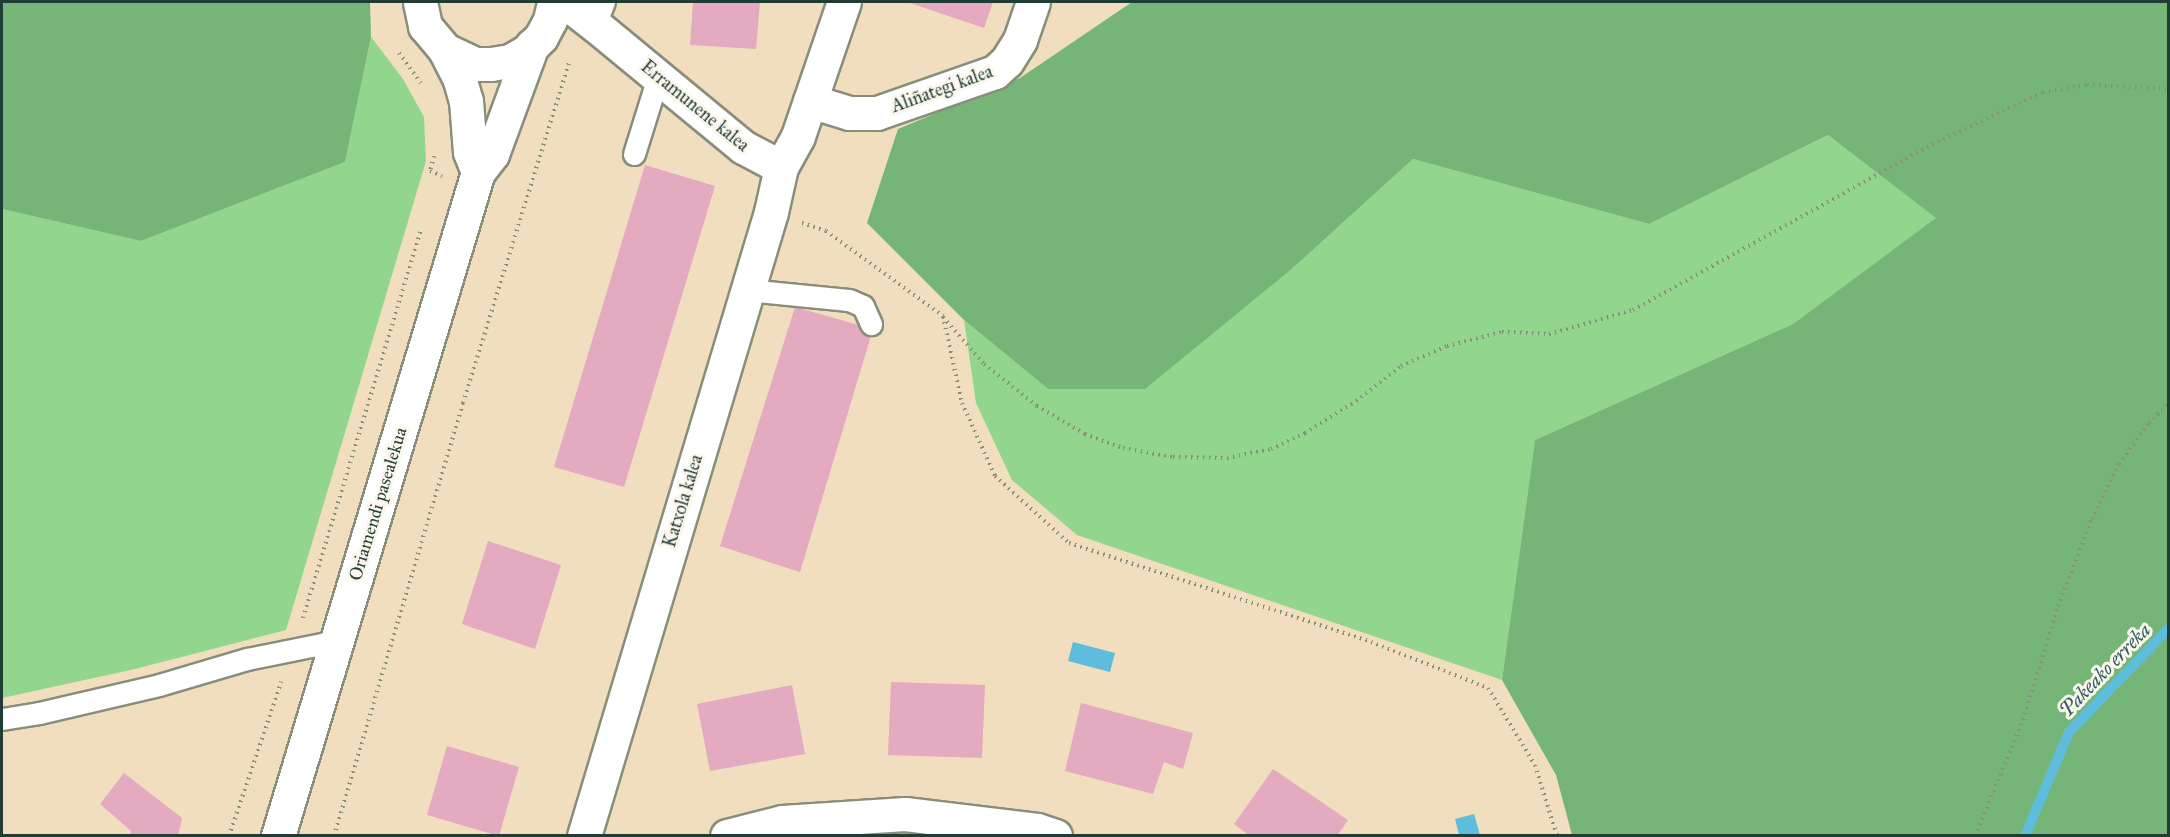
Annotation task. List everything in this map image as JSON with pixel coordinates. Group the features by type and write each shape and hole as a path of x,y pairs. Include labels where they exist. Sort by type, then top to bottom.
{"street":[{"path":"420,2 425,26 445,51 459,77 466,101 470,152 478,172"},
{"path":"445,51 475,64 510,61 541,37 550,20 555,2"},
{"name":"Erramunene kalea","path":"555,2 599,13 658,77 743,147 781,167"},
{"path":"781,167 798,136 844,2"},
{"name":"Aliñategi kalea","path":"810,101 849,113 877,113 994,72 1008,61 1020,40 1034,2"},
{"name":"Oriamendi pasealekua","path":"278,836 478,172 492,154 532,45"},
{"name":"Katxola kalea","path":"584,836 771,212 781,167"},
{"path":"727,836 782,822 905,814 1037,830 1055,836"}],"lane":[{"path":"634,154 658,77"},
{"path":"747,290 849,300 863,306 871,324"},
{"path":"2,719 72,706 336,641"}],"path":[{"path":"396,47 404,63 426,90"},
{"path":"771,212 826,231 943,316 984,364 1037,406 1084,434 1123,448 1173,457 1227,458 1271,449 1305,434 1356,401 1401,366 1447,346 1502,332 1549,334 1633,310 1927,147 2043,92 2087,86 2169,89"},
{"path":"430,171 435,149"},
{"path":"437,186 443,168"},
{"path":"334,836 463,403 532,189"},
{"path":"229,836 256,751 293,650 425,219"},
{"path":"943,316 962,403 995,476 1069,543 1371,642 1488,688 1535,765 1557,836"},
{"path":"1975,836 2023,720 2058,606 2092,519 2119,464 2149,423 2169,404"}],"green space":[{"path":"2,2 370,2 371,37 345,162 141,241 2,209"},
{"path":"1132,2 2168,2 2168,835 1572,835 1556,775 1502,680 1535,440 1793,324 1936,218 1828,135 1649,224 1413,159 1294,267 1145,389 1048,389 964,320 867,223 898,129 1020,78"},
{"path":"371,37 403,79 424,117 426,161 286,630 135,669 2,698 2,209 141,241 345,162"},
{"path":"1828,135 1937,218 1793,324 1535,440 1502,680 1077,535 1012,480 976,403 964,320 1048,389 1294,267 1413,159 1649,224"}],"water":[{"path":"1073,642 1115,653 1110,672 1068,661"},
{"path":"1474,814 1480,835 1459,835 1455,819"}],"building":[{"path":"693,2 760,2 756,49 690,45"},
{"path":"907,2 993,2 984,28"},
{"path":"645,165 715,186 624,487 554,467"},
{"path":"795,307 873,329 800,572 720,546"},
{"path":"488,541 561,565 535,649 462,624"},
{"path":"891,682 985,685 982,758 888,755"},
{"path":"792,685 805,754 710,771 697,704"},
{"path":"1081,703 1193,733 1183,769 1164,762 1153,794 1065,771"},
{"path":"447,746 519,767 499,836 427,815"},
{"path":"1273,769 1348,820 1337,836 1250,836 1234,824"},
{"path":"124,773 182,818 178,836 130,836 131,831 100,804"}],"waterway":[{"name":"Pakeako erreka","path":"2025,836 2069,732 2168,629"}]}
